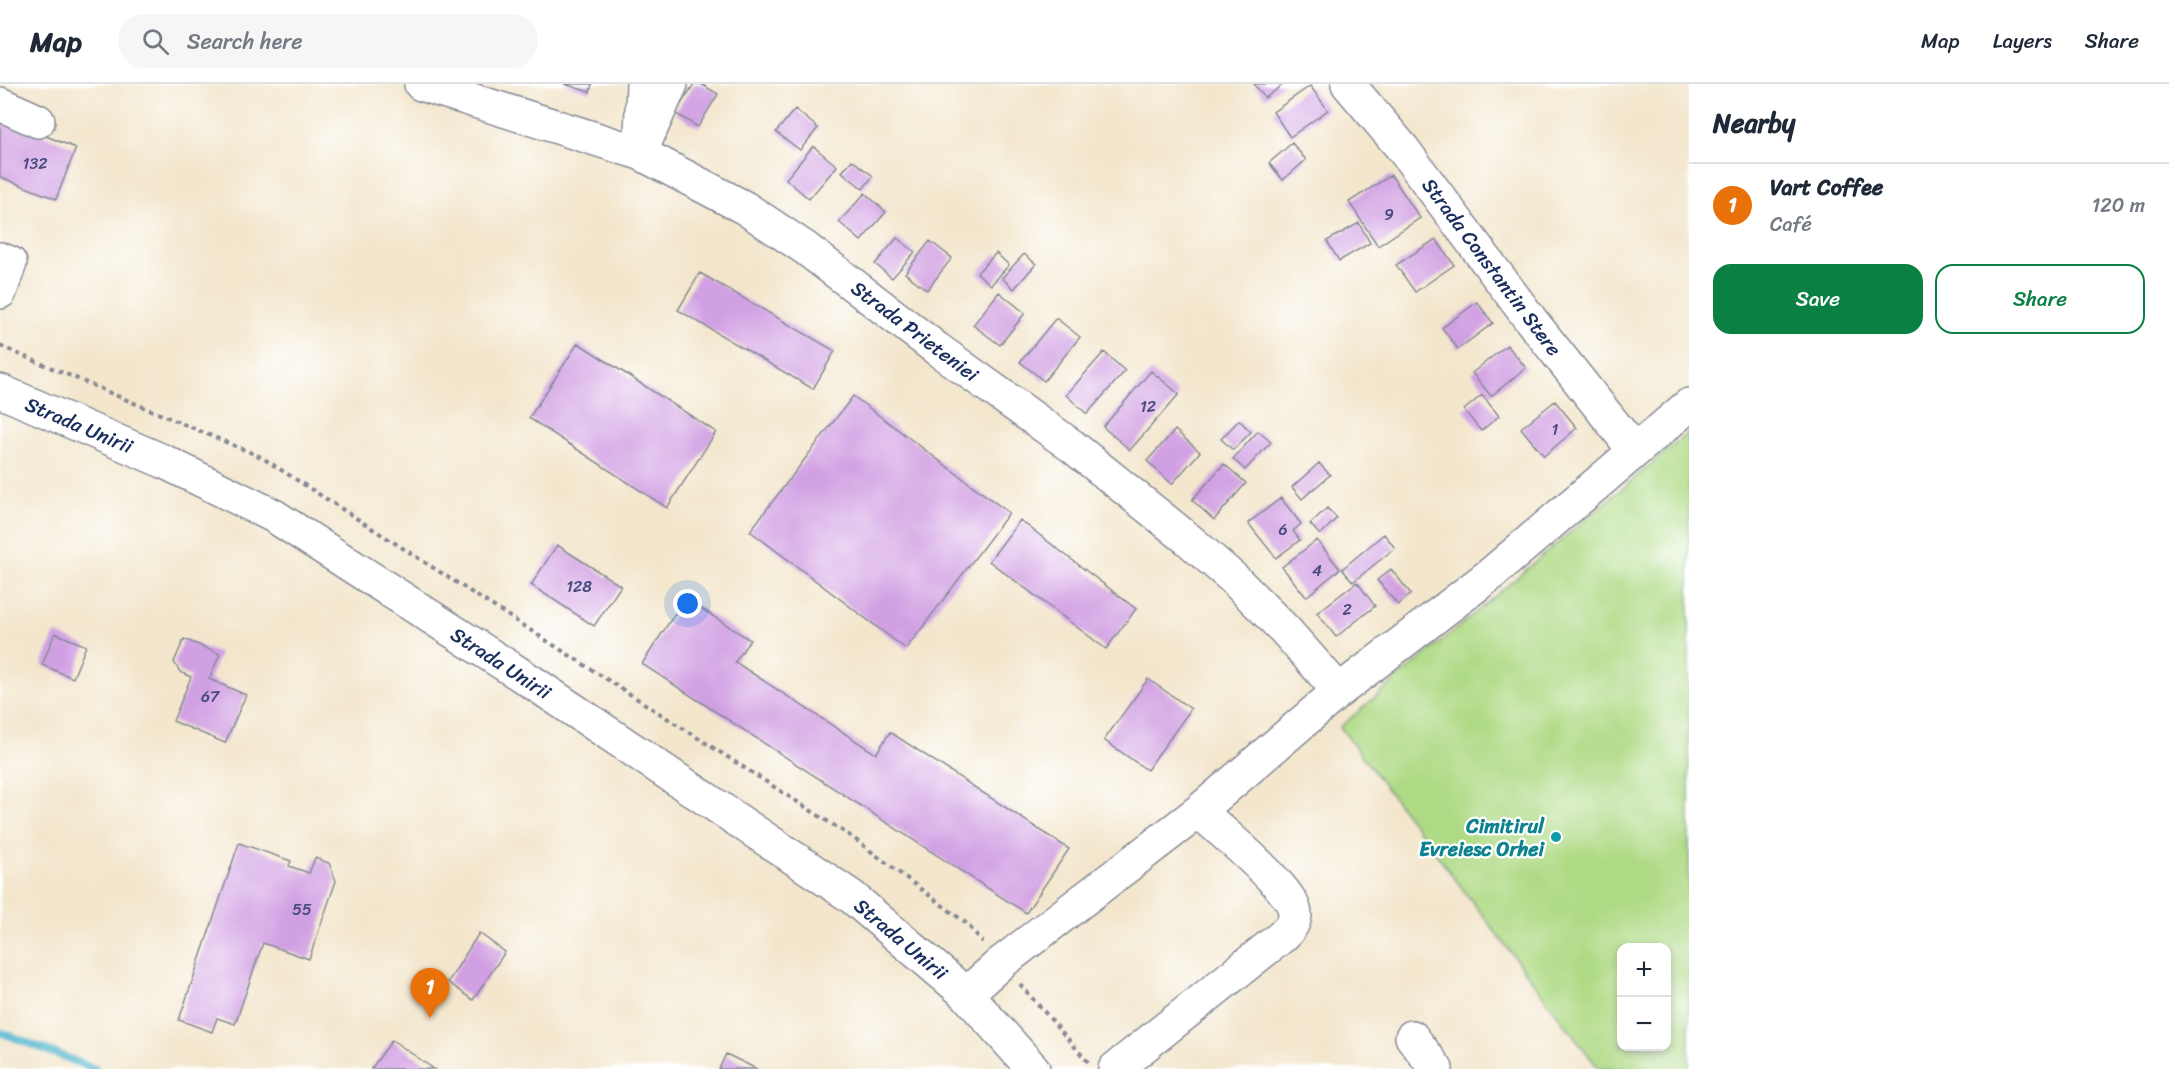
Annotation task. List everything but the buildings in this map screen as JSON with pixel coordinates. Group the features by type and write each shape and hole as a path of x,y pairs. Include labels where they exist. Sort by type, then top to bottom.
{"street":[{"name":"Strada Prieteniei","path":"421,84 640,153 745,208 805,248 937,349 1072,446 1234,579 1285,630 1339,691"},
{"path":"640,153 643,84"},
{"path":"640,153 671,84"},
{"name":"Strada Constantin Stere","path":"1348,84 1403,149 1530,319 1635,451"},
{"path":"0,104 38,121"},
{"path":"0,259 10,263 0,292"},
{"name":"Strada Unirii","path":"0,392 165,462 274,516 535,684 852,897 966,994 1033,1069"},
{"name":"Strada Unirii","path":"966,994 1001,963 1199,811 1339,691 1491,573 1689,405"},
{"path":"1115,1069 1280,938 1290,929 1295,916 1291,900 1276,883 1199,811"},
{"path":"1412,1037 1436,1069"}],"green space":[{"name":"Cimitirul Evreiesc Orhei","path":"1689,432 1689,1069 1599,1069 1340,727"}],"waterway":[{"path":"0,1032 95,1069"}],"place":[{"name":"Cimitirul Evreiesc Orhei","path":"1556,837"},
{"name":"Vart Coffee","path":"430,1018"}]}
